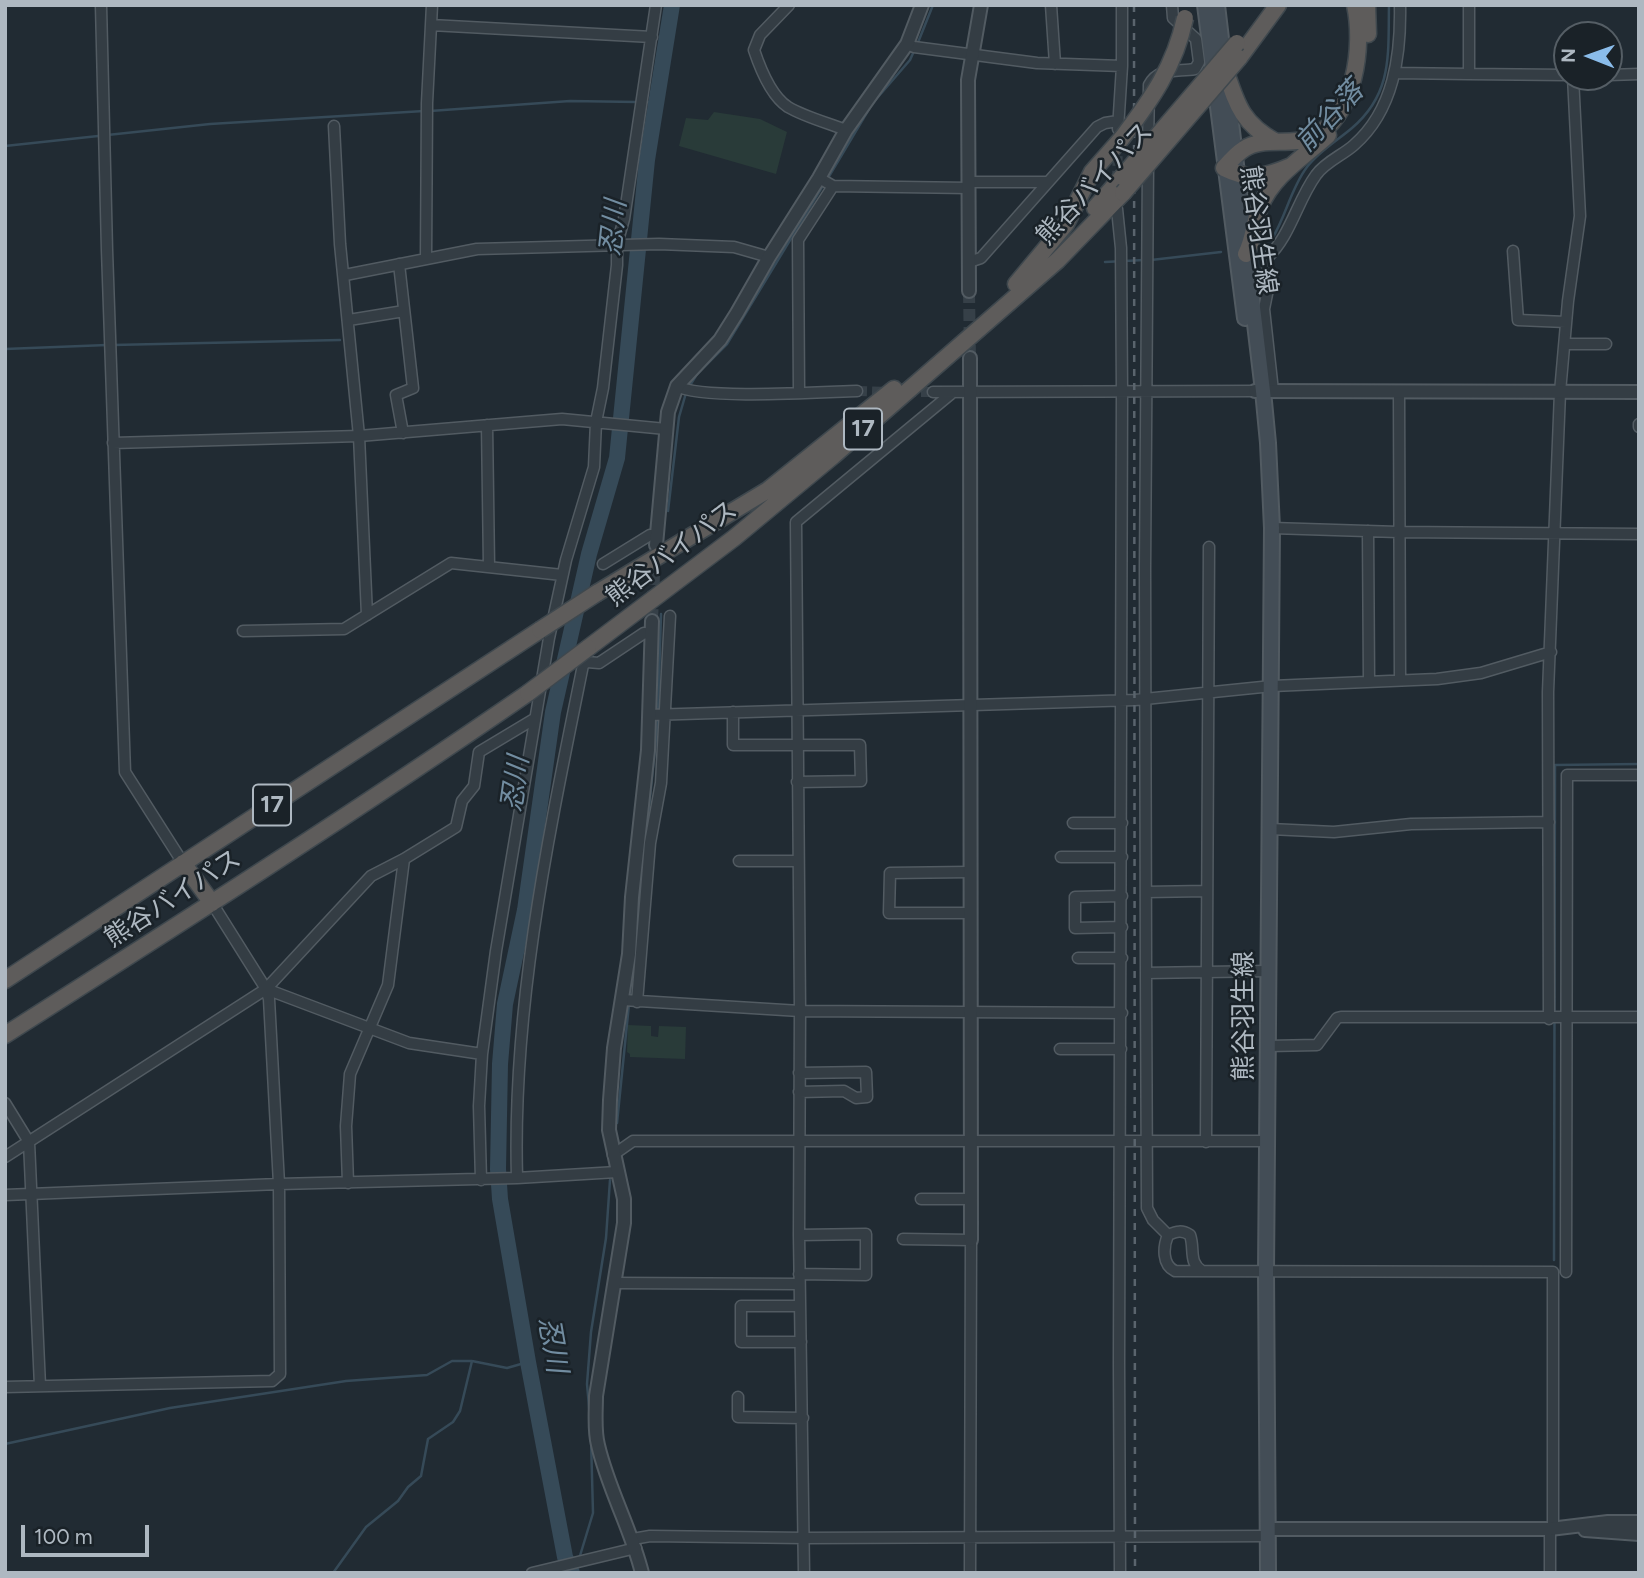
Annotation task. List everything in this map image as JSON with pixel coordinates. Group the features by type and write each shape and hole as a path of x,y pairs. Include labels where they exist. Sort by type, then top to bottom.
{"highway":[{"name":"熊谷バイパス","path":"1233,55 1265,5"},
{"name":"熊谷バイパス","path":"5,1035 440,754 528,693 734,538 833,456 1058,260 1279,5"},
{"path":"1291,166 1257,177 1231,166 1244,149 1254,144 1292,143 1313,137 1328,125 1351,88 1358,54 1355,5"},
{"path":"1247,254 1253,241 1260,207 1269,190 1291,166 1342,121 1358,96 1366,70 1367,5"},
{"path":"1016,284 1066,224 1092,172 1119,129 1143,111 1172,64 1180,43 1186,12"},
{"path":"1233,55 1245,119 1256,131 1278,143"},
{"name":"熊谷バイパス","path":"5,980 597,593 768,490 892,391 1016,284 1123,185"},
{"path":"183,863 212,903"}],"main road":[{"name":"熊谷羽生線","path":"1205,5 1264,391"},
{"name":"熊谷羽生線","path":"1217,5 1233,55 1231,166 1247,254 1264,391 1272,528 1266,1271 1268,1573"}],"street":[{"path":"102,5 104,143 125,772 183,863"},
{"path":"426,259 426,105 432,5"},
{"path":"481,1180 479,1106 482,1054 496,951 534,719 562,575 594,467 617,265 656,5"},
{"path":"789,5 760,35 754,50 758,63 773,89 787,106 846,130"},
{"path":"799,392 798,240 826,182 846,130 907,44 922,5"},
{"path":"969,291 968,80 981,5"},
{"path":"1051,5 1055,64"},
{"path":"969,262 981,258 1097,127 1119,129 1122,5"},
{"path":"1168,1235 1153,1220 1147,1208 1146,392 1149,85 1159,72 1195,69 1199,62 1196,39 1173,18 1172,5"},
{"path":"1264,391 1267,258 1278,248 1319,171 1355,144 1373,124 1389,94 1395,73 1401,28 1400,5"},
{"path":"1469,5 1469,74"},
{"path":"431,25 652,37"},
{"path":"907,44 971,56 1055,64 1122,65"},
{"path":"1395,73 1553,75"},
{"path":"1549,1018 1548,692 1560,392 1580,216 1574,91"},
{"path":"334,126 341,244 359,436 368,615"},
{"path":"826,182 969,185 1048,182"},
{"path":"656,540 671,398 720,340 769,257 826,182"},
{"path":"1117,209 1121,248 1122,392 1120,1573"},
{"path":"345,275 477,249 657,244 734,247 769,257"},
{"path":"1513,251 1518,320 1566,322"},
{"path":"399,264 413,388 397,394 403,433"},
{"path":"349,320 404,311"},
{"path":"1565,344 1606,344"},
{"path":"970,358 970,1573"},
{"path":"681,389 726,394 857,391"},
{"path":"933,392 1639,392"},
{"path":"804,1573 799,1279 796,522 952,393"},
{"path":"1399,393 1400,680"},
{"path":"113,443 359,436 562,419 666,429"},
{"path":"487,425 489,566"},
{"path":"1272,528 1639,534"},
{"path":"1368,531 1370,682"},
{"path":"604,564 650,535 656,540"},
{"path":"1206,1142 1209,547"},
{"path":"243,631 344,629 452,563 562,575"},
{"path":"642,1573 634,1543 597,1443 596,1396 624,1211 624,1199 609,1130 614,1048 629,1001 648,750 657,715 670,616"},
{"path":"652,621 657,715"},
{"path":"517,1178 516,1098 521,1034 551,825 583,664 599,663 644,633 651,634"},
{"path":"657,715 1121,701 1272,686 1437,678 1481,673 1551,652"},
{"path":"733,712 733,745 860,746 861,781 797,782"},
{"path":"5,1157 266,989 371,876 456,827 462,801 474,786 479,752 534,719"},
{"path":"1566,1272 1567,775 1639,775"},
{"path":"1270,829 1334,831 1411,824 1549,822"},
{"path":"1073,823 1122,823"},
{"path":"1061,858 1122,857"},
{"path":"348,1183 346,1126 350,1074 388,985 404,859"},
{"path":"739,861 798,861"},
{"path":"969,872 890,873 889,913 969,913"},
{"path":"1146,892 1206,891"},
{"path":"1122,896 1075,897 1075,928 1122,927"},
{"path":"5,1387 272,1381 280,1374 279,1184 269,999 266,989 212,903"},
{"path":"1078,958 1122,958"},
{"path":"1146,973 1268,971"},
{"path":"266,989 409,1043 482,1054"},
{"path":"629,1001 800,1011 1122,1013"},
{"path":"1268,1046 1317,1045 1341,1017 1639,1017"},
{"path":"1060,1049 1121,1049"},
{"path":"799,1073 866,1072 867,1097 856,1098 844,1091 799,1092"},
{"path":"5,1103 29,1142 40,1386"},
{"path":"613,1155 632,1142 1268,1141"},
{"path":"5,1195 279,1184 481,1180 617,1172"},
{"path":"921,1199 971,1199"},
{"path":"1202,1271 1195,1266 1190,1235 1183,1231 1168,1235 1165,1242 1165,1262 1168,1268 1175,1271 1553,1272 1550,1573"},
{"path":"614,1283 866,1275 866,1234 799,1235"},
{"path":"903,1239 971,1240"},
{"path":"800,1306 741,1306 741,1342 801,1342"},
{"path":"738,1398 738,1417 803,1418"},
{"path":"532,1573 587,1561 650,1536 1120,1537 1551,1529 1608,1522 1639,1522"},
{"path":"1570,1528 1639,1534"}],"shaded area":[{"path":"714,112 760,119 787,132 776,174 679,146 686,118 708,120"},
{"path":"628,1025 651,1026 651,1036 658,1037 659,1026 686,1027 685,1059 630,1057 627,1052"}],"waterway":[{"name":"忍川","path":"572,1573 565,1557 500,1199 500,1064 505,1004 525,910 553,712 589,554 617,458 647,160 672,5"},
{"path":"917,45 933,5"},
{"name":"前谷落","path":"1263,241 1272,239 1307,167 1322,151 1352,128 1375,101 1386,72 1389,5"},
{"path":"828,178 872,104 910,60 914,51"},
{"path":"430,111 570,101 637,102"},
{"path":"644,102 657,102"},
{"path":"5,146 210,124 424,111"},
{"path":"689,387 697,374 727,344 824,184"},
{"name":"前谷落","path":"1151,260 1221,252"},
{"name":"前谷落","path":"1105,262 1144,260"},
{"path":"113,345 340,340"},
{"path":"5,349 107,345"},
{"path":"668,511 679,417 686,393"},
{"path":"658,712 661,614"},
{"path":"646,837 658,719"},
{"path":"1554,1260 1555,765 1639,764"},
{"path":"636,931 643,865"},
{"path":"629,998 631,976"},
{"path":"617,1123 629,1004"},
{"path":"590,1418 587,1384 591,1332 606,1238 610,1180"},
{"path":"5,1444 170,1408 346,1381 427,1375 452,1361 472,1361 507,1368 528,1362"},
{"path":"333,1573 366,1527 398,1501 408,1487 421,1476 428,1439 453,1422 460,1411 472,1361"},
{"path":"579,1559 593,1513 591,1439"}],"tunnel":[{"path":"1117,181 1118,143"},
{"path":"969,291 970,358"},
{"path":"857,391 891,392"},
{"path":"906,392 933,392"},
{"path":"652,621 655,553"}],"railway":[{"path":"1134,5 1135,1573"}]}
